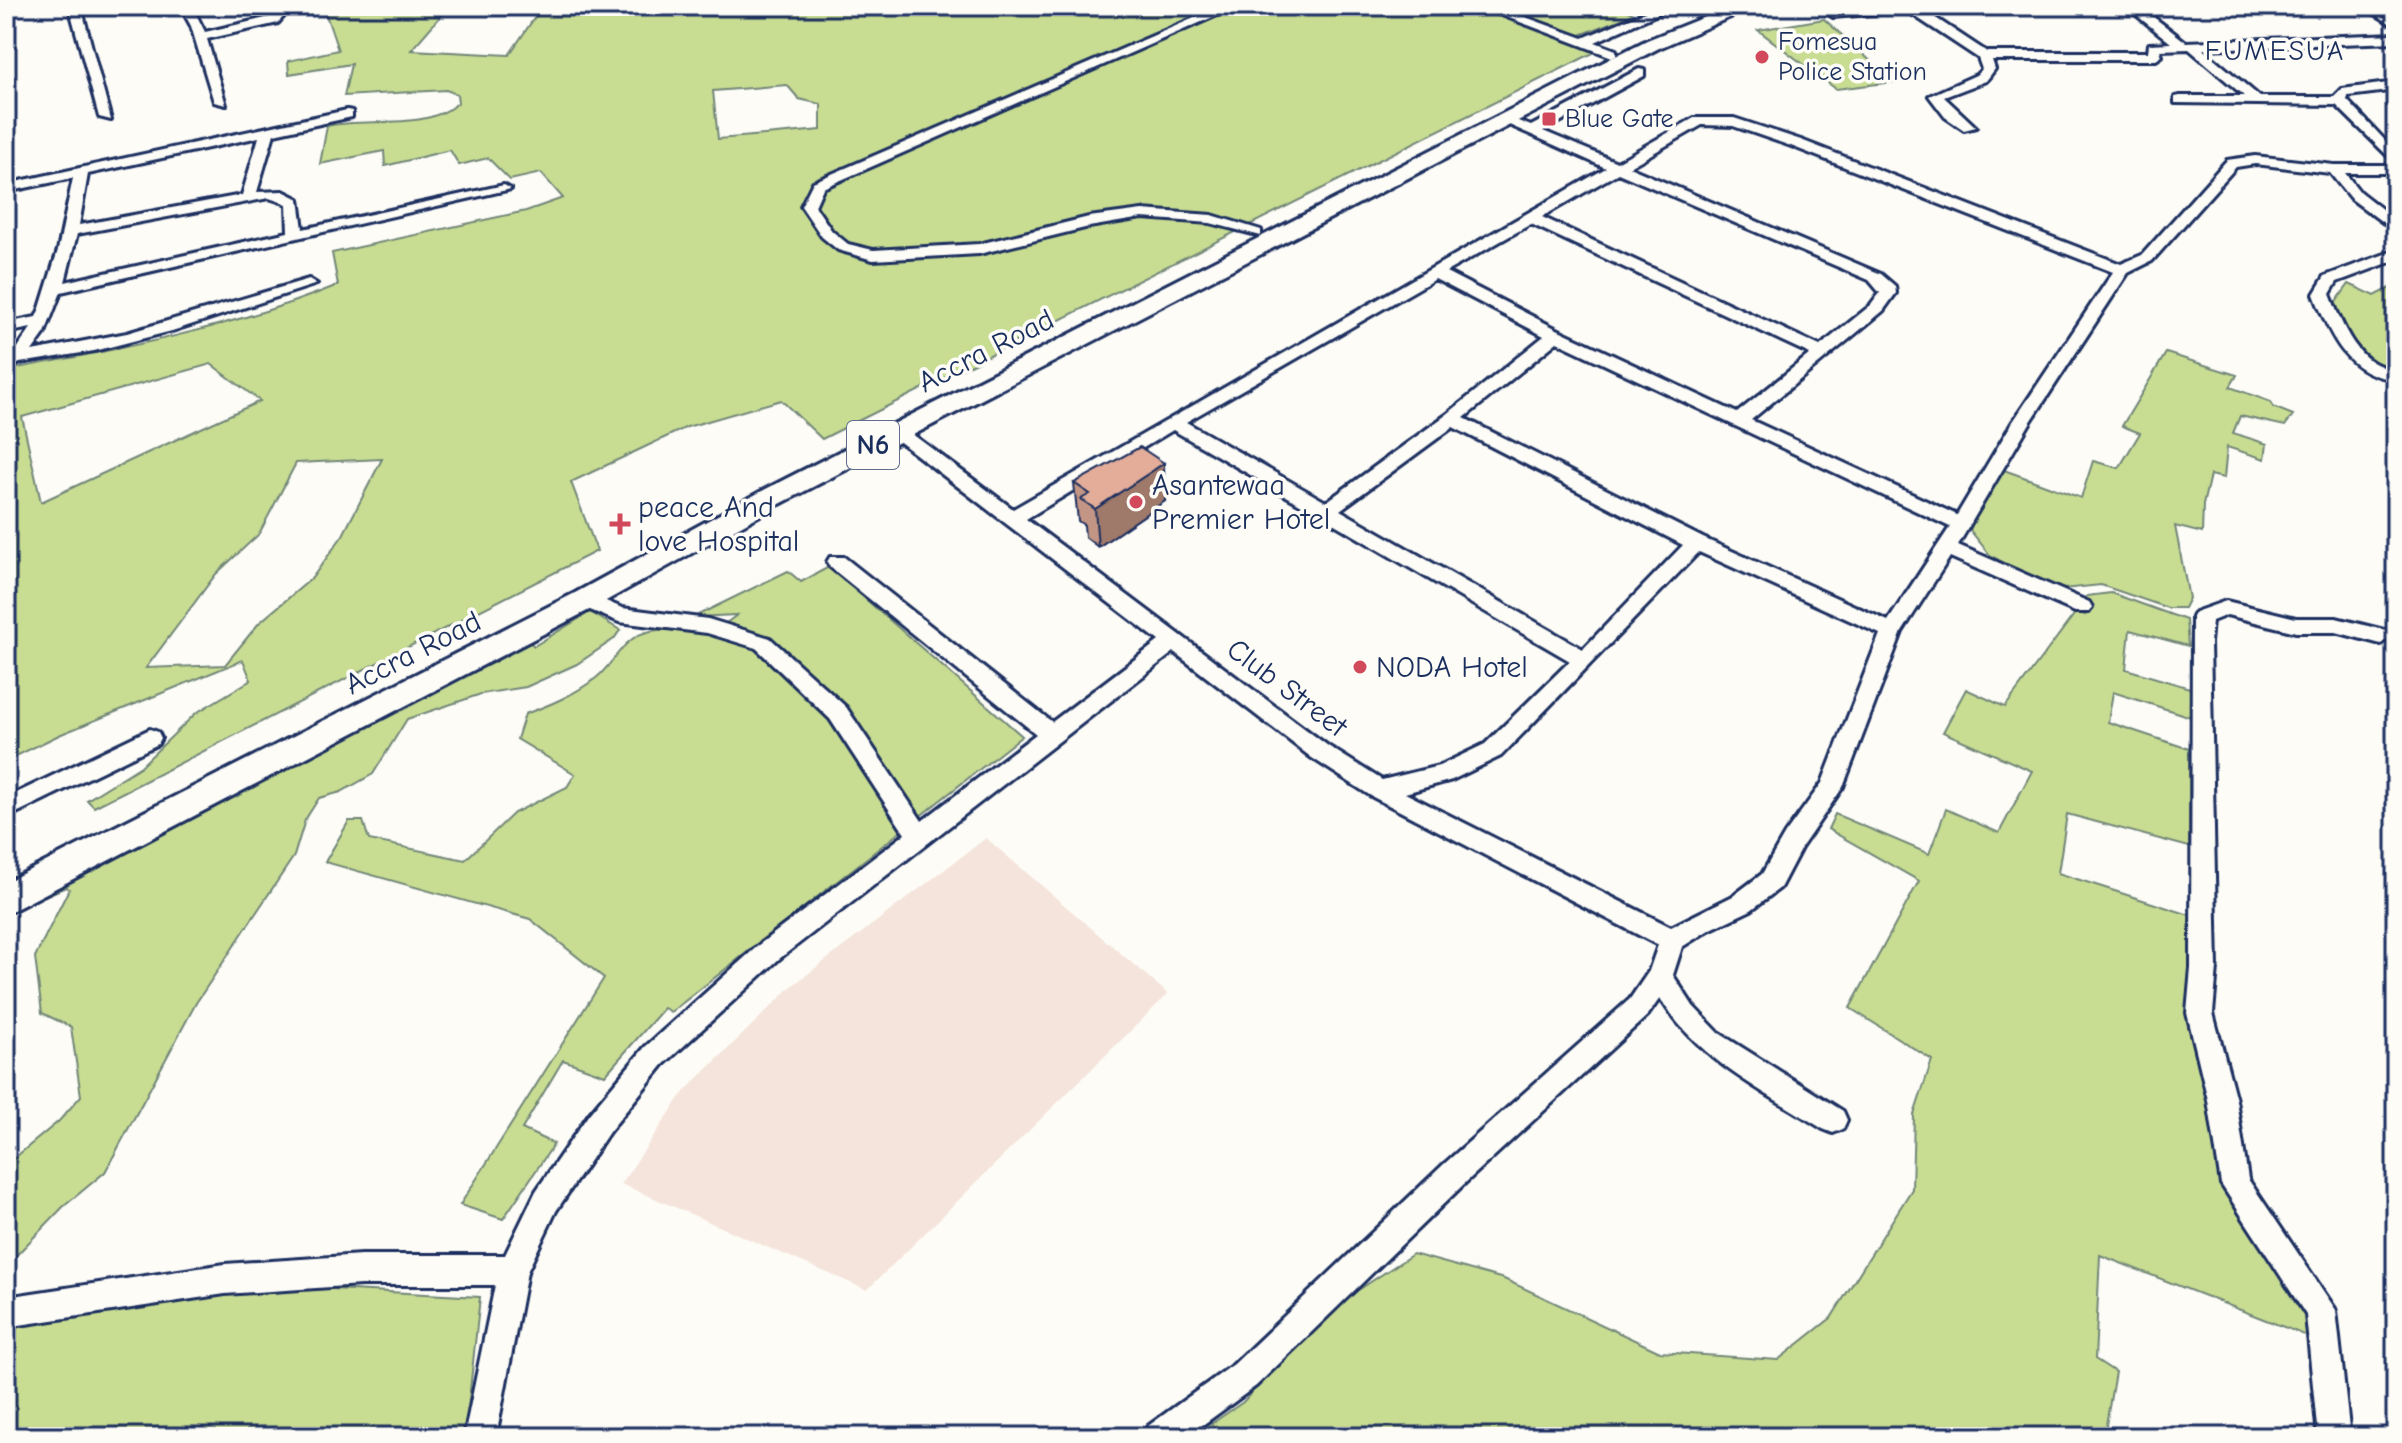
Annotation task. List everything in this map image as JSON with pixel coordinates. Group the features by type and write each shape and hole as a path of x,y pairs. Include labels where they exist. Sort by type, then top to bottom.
{"highway":[{"name":"Accra Road","path":"6,874 1256,233 1612,53 1718,6"},
{"name":"Accra Road","path":"6,899 585,600 898,432 1653,44 1747,6"}],"street":[{"path":"75,6 106,117"},
{"path":"186,6 200,37 221,102"},
{"path":"200,37 274,20 279,15 273,6"},
{"path":"1232,6 818,185 810,196 808,206 827,234 843,247 873,255 979,249 1089,222 1142,214 1212,219 1256,233"},
{"path":"1484,6 1612,53"},
{"path":"1583,43 1669,6"},
{"path":"1833,13 1920,6"},
{"path":"2131,6 2255,99"},
{"path":"2368,6 2390,16 2396,23"},
{"path":"1910,7 1984,56 2156,56 2153,47 2396,38"},
{"path":"1969,127 1950,114 1936,96 1981,78 1989,69 1984,56"},
{"path":"1533,131 1610,85 1639,73"},
{"path":"2340,101 2342,93 2396,86"},
{"path":"2180,100 2340,101 2396,160"},
{"path":"6,188 347,114"},
{"path":"1505,120 1875,277 1887,286 1888,293 1877,308 1741,419"},
{"path":"1013,518 1173,422 1699,121 1734,122 2122,270"},
{"path":"248,198 268,130"},
{"path":"1159,1437 1245,1375 1454,1174 1639,1007 1660,976 1672,940 1700,922 1742,903 1771,881 1793,841 1832,787 1892,631 1961,525 2021,423 2122,270 2147,258 2232,163 2255,160 2334,169 2396,169"},
{"path":"2334,169 2355,195 2396,227"},
{"path":"13,361 41,321 55,289 81,174"},
{"path":"55,289 504,189"},
{"path":"69,231 269,194 294,202 296,234"},
{"path":"1531,218 1820,353"},
{"path":"2393,376 2364,365 2335,330 2322,294 2331,279 2396,255"},
{"path":"1436,273 1555,335 1741,419 1961,525"},
{"path":"13,361 78,350 143,334 309,284"},
{"path":"6,328 41,321"},
{"path":"1326,511 1452,419 1555,335"},
{"path":"1452,419 1696,543 1892,631"},
{"path":"1173,422 1585,660"},
{"name":"Club Street","path":"898,432 1320,752 1379,790 1672,940"},
{"path":"1379,790 1444,774 1493,750 1585,660 1696,543"},
{"path":"1946,547 2082,607"},
{"path":"837,562 1050,733"},
{"path":"585,600 619,615 708,626 763,643 838,713 920,837"},
{"path":"2334,1437 2321,1310 2235,1184 2222,1100 2200,1013 2204,968 2200,643 2202,617 2226,608 2296,625 2336,625 2381,636"},
{"path":"480,1437 513,1270 546,1201 599,1123 654,1056 770,951 1050,733 1174,641"},
{"path":"6,809 150,738"},
{"path":"1660,976 1684,1014 1710,1042 1833,1120"},
{"path":"6,1312 225,1279 361,1270 513,1270"}],"shaded area":[{"path":"986,838 1168,994 867,1290 621,1184 684,1092 792,986"}],"green space":[{"path":"323,6 1618,6 1634,14 1567,40 1595,52 822,439 781,400 687,427 571,482 597,551 94,807 87,800 141,766 196,713 251,680 243,660 59,735 6,761 6,370 132,346 257,314 338,285 332,253 526,211 563,198 541,173 510,180 488,158 459,165 450,150 385,166 384,151 320,164 327,126 413,120 445,112 458,103 457,94 446,90 344,96 351,64 289,74 288,61 338,50","holes":["445,11 537,14 509,55 411,50","787,85 799,99 821,104 821,130 718,139 713,91","211,364 260,401 41,502 22,417","382,459 343,535 312,578 259,623 225,665 146,668 216,574 259,534 296,463"]},
{"path":"1824,19 1894,82 1836,89 1758,30"},
{"path":"2349,284 2375,296 2396,285 2396,371 2373,363 2364,356 2343,327 2334,305"},
{"path":"2166,353 2237,375 2230,387 2271,402 2273,407 2293,415 2285,426 2240,416 2233,433 2267,444 2265,459 2227,447 2224,478 2210,475 2203,505 2202,533 2175,526 2189,598 2184,608 2168,608 2101,585 2053,590 1990,555 1970,530 1982,499 2004,470 2081,498 2093,461 2119,468 2140,433 2122,426"},
{"path":"829,567 1022,736 671,1012 664,1008 605,1075 563,1060 522,1129 554,1144 503,1219 460,1205 604,978 530,919 325,862 349,821 363,821 369,840 465,860 514,813 567,787 575,774 517,739 525,714 588,684 603,672 626,644 641,634 664,629 693,633 711,631 737,615 694,617 788,571 801,582"},
{"path":"2111,593 2186,620 2188,646 2130,630 2126,669 2193,689 2194,718 2113,692 2108,722 2189,749 2189,847 2067,814 2058,873 2190,915 2206,1068 2223,1189 2302,1293 2312,1338 2100,1255 2095,1359 2115,1372 2104,1437 1192,1437 1243,1402 1328,1310 1413,1254 1504,1279 1660,1352 1778,1360 1831,1318 1912,1189 1914,1115 1932,1060 1850,1008 1919,881 1828,829 1835,814 1929,854 1946,809 1999,833 2032,771 1943,732 1966,689 2005,707 2076,612 2085,615 2082,601 2087,596"},
{"path":"590,612 620,630 614,639 577,664 526,687 481,694 407,719 373,774 341,792 319,798 305,820 294,856 196,1003 105,1172 63,1207 6,1266 6,1165 59,1121 81,1096 71,1027 42,1013 35,957 69,889 66,887 45,896 42,885 523,636 534,646"},
{"path":"224,1283 480,1297 465,1437 6,1437 6,1321"}],"building":[{"path":"1140,447 1164,463 1095,509 1081,499 1090,494 1074,483"}],"place":[{"name":"Fomesua Police Station","path":"1762,57"},
{"name":"Blue Gate","path":"1549,119"},
{"name":"Asantewaa Premier Hotel","path":"1136,502"},
{"name":"peace And love Hospital","path":"620,524"},
{"name":"NODA Hotel","path":"1360,667"}],"district":[{"name":"FUMESUA","path":"2275,51"}]}
